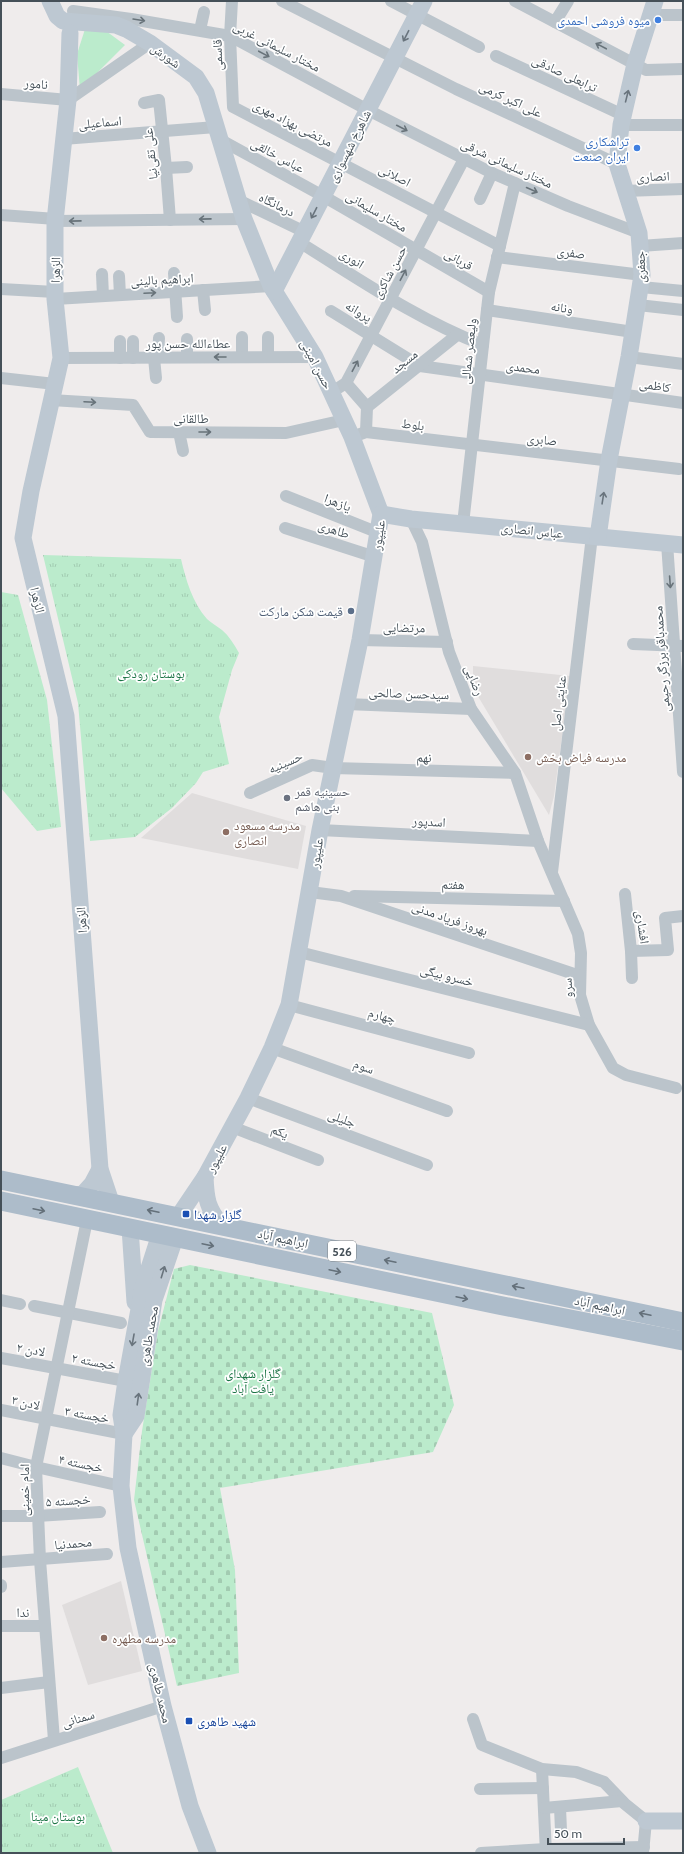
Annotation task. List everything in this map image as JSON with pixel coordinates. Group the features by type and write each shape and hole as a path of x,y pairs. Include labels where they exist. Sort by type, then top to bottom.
{"main road":[{"name":"ابراهیم آباد","path":"1,1180 683,1322"},
{"name":"ابراهیم آباد","path":"1,1201 415,1288 683,1341"},
{"path":"415,1288 419,1267"}],"street":[{"path":"50,1 57,16 63,21 72,17 59,1"},
{"name":"قاسمی","path":"232,1 230,36 233,107"},
{"name":"علی اکبر کرمی","path":"282,1 456,90 617,164"},
{"path":"391,1 420,8 479,47"},
{"path":"515,1 646,70 683,69"},
{"path":"555,22 568,1"},
{"path":"651,6 683,16"},
{"name":"جعفری","path":"595,536 623,394 641,281 639,239 617,164 622,120 635,64 651,6"},
{"name":"شاهرخ شهسواری","path":"272,289 302,237 420,8"},
{"path":"200,30 204,12"},
{"name":"مختار سلیمانی غربی","path":"72,17 200,30 230,36 368,110"},
{"name":"شورش","path":"72,17 116,25 150,43 196,77 206,92 217,133"},
{"name":"الزهرا","path":"72,17 68,100 56,220 55,296 61,358 31,491 23,538 66,716 100,1169 111,1202"},
{"path":"68,100 150,43"},
{"name":"ترابعلی صادقی","path":"496,56 622,120"},
{"name":"نامور","path":"1,94 68,100"},
{"name":"علی تقی‌نیا","path":"144,103 159,100 170,220"},
{"name":"مرتضی بهزاد مهری","path":"233,107 340,163"},
{"name":"مختار سلیمانی شرقی","path":"368,110 492,173 639,239"},
{"path":"622,120 683,125"},
{"path":"162,131 217,133"},
{"name":"اسماعیلی","path":"63,139 162,131"},
{"name":"عباس خالقی","path":"217,133 323,196"},
{"name":"حسن امینی","path":"217,133 244,219 272,289 315,356 344,420 359,435 381,514"},
{"name":"حسن شاکری","path":"332,392 346,383 464,159"},
{"name":"اصلانی","path":"340,163 436,213"},
{"path":"166,168 187,166"},
{"path":"480,199 492,173"},
{"name":"ولیعصر شمالی","path":"463,524 489,292 515,183"},
{"name":"انصاری","path":"624,191 683,189"},
{"name":"مختار سلیمانی","path":"323,196 416,250"},
{"name":"درمانگاه","path":"238,200 302,237"},
{"name":"صفری","path":"436,213 499,252 641,281"},
{"path":"1,215 56,220 244,219"},
{"name":"انوری","path":"302,237 390,298 457,335 483,345"},
{"path":"639,239 683,243"},
{"name":"قربانی","path":"416,250 489,292"},
{"path":"174,273 177,317"},
{"path":"102,274 103,296"},
{"path":"119,276 120,295"},
{"path":"641,281 683,291"},
{"name":"ابراهیم بالینی","path":"1,289 55,296 103,296 203,290 272,289"},
{"path":"203,290 205,310"},
{"path":"638,305 683,310"},
{"name":"ونانه","path":"487,310 633,332"},
{"name":"پروانه","path":"331,311 420,366"},
{"name":"مسجد","path":"367,407 457,335"},
{"path":"242,337 242,357"},
{"path":"268,337 268,357"},
{"path":"156,378 158,338"},
{"path":"187,339 187,357"},
{"path":"120,341 120,358"},
{"path":"133,341 133,358"},
{"name":"عطاءالله حسن پور","path":"61,358 315,356"},
{"path":"629,357 683,364"},
{"name":"محمدی","path":"420,366 479,376 623,394"},
{"path":"1,378 53,392"},
{"path":"346,383 367,407 359,435"},
{"name":"طالقانی","path":"53,392 133,405 150,432 286,432 344,420"},
{"name":"کاظمی","path":"623,394 683,403"},
{"path":"179,432 184,451"},
{"name":"بلوط","path":"359,435 472,446"},
{"name":"صابری","path":"472,446 609,460 679,469"},
{"name":"یازهرا","path":"286,496 379,533"},
{"name":"عباس انصاری","path":"381,514 411,519 679,543"},
{"name":"علیپور","path":"178,1217 206,1177 248,1098 272,1048 289,1005 320,830 360,640 381,514"},
{"name":"رضایی","path":"411,519 422,542 446,642 471,709 515,773 538,841"},
{"name":"طاهری","path":"285,528 375,557"},
{"name":"عنایتی اصل","path":"552,874 595,536"},
{"name":"محمدباقر برزگر رحیمی","path":"679,543 679,646 683,772"},
{"name":"مرتضایی","path":"360,640 446,642"},
{"path":"633,644 679,646"},
{"name":"سیدحسن صالحی","path":"346,704 471,709"},
{"name":"حسینیه","path":"250,793 312,765 333,768"},
{"name":"نهم","path":"333,768 515,773"},
{"name":"اسدپور","path":"320,830 538,841"},
{"name":"سرو","path":"538,841 580,942 580,995 589,1025 613,1068 626,1075 681,1088"},
{"name":"بهروز فریاد مدنی","path":"310,892 341,896 580,976"},
{"name":"افشاری","path":"625,894 630,951 668,950 665,918 683,916"},
{"name":"هفتم","path":"341,896 564,901"},
{"path":"630,951 632,978"},
{"name":"خسرو بیگی","path":"299,952 589,1025"},
{"name":"چهارم","path":"289,1005 469,1053"},
{"name":"سوم","path":"272,1048 447,1111"},
{"name":"جلیلی","path":"248,1098 427,1165"},
{"name":"یکم","path":"232,1127 318,1160"},
{"path":"74,1195 84,1194 92,1184 100,1169"},
{"name":"علیپور","path":"206,1177 206,1196 211,1213 222,1226"},
{"name":"امام خمینی","path":"54,1740 37,1516 36,1467 87,1220"},
{"path":"34,1306 68,1313 129,1321 130,1228"},
{"name":"محمد طاهری","path":"167,1236 129,1321 126,1381 122,1415 124,1434 121,1486 128,1548 163,1706 190,1806 208,1853"},
{"name":"محمد طاهری","path":"124,1434 136,1416 154,1300 167,1236"},
{"path":"1,1300 20,1304"},
{"name":"لادن ۲","path":"1,1358 56,1368"},
{"name":"خجسته ۲","path":"56,1368 126,1381"},
{"name":"لادن ۳","path":"1,1410 46,1421"},
{"name":"خجسته ۳","path":"46,1421 124,1434"},
{"name":"خجسته ۴","path":"1,1458 121,1486"},
{"name":"خجسته ۵","path":"1,1516 37,1516 100,1512"},
{"name":"محمدنیا","path":"1,1562 107,1554"},
{"name":"ندا","path":"1,1626 45,1626"},
{"path":"1,1688 49,1682"},
{"name":"سمنانی","path":"1,1758 163,1706"},
{"path":"473,1719 482,1745 542,1769 576,1772 604,1782 622,1801 646,1821 683,1821"},
{"path":"542,1769 546,1851"},
{"path":"480,1789 543,1788"},
{"path":"544,1808 622,1801"},
{"path":"560,1807 561,1831"},
{"path":"481,1853 643,1850 646,1821"}],"shaded area":[{"name":"مدرسه فیاض بخش","path":"473,666 570,676 554,796 549,815 473,688"},
{"name":"مدرسه مسعود انصاری","path":"192,793 306,826 298,869 141,838"},
{"name":"مدرسه مطهره","path":"121,1581 142,1671 88,1685 62,1605"}],"green space":[{"path":"86,26 106,31 125,45 80,90 77,54"},
{"name":"بوستان رودکی","path":"43,555 181,559 187,583 197,605 210,622 227,635 239,653 232,670 219,717 229,764 203,772 196,783 172,808 135,837 90,841 78,703"},
{"path":"1,592 18,595 47,700 61,827 37,831 1,788"},
{"name":"گلزار شهدای یافت آباد","path":"190,1265 432,1313 454,1405 433,1452 220,1488 235,1570 239,1673 177,1686 134,1500 142,1431 158,1331 174,1269"},
{"name":"بوستان مینا","path":"78,1767 113,1853 1,1853 1,1800"}],"place":[{"name":"میوه فروشی احمدی","path":"658,20"},
{"name":"تراشکاری ایران صنعت","path":"637,148"},
{"name":"قیمت شکن مارکت","path":"351,611"},
{"name":"مدرسه فیاض بخش","path":"528,757"},
{"name":"حسینیه قمر بنی هاشم","path":"287,798"},
{"name":"مدرسه مسعود انصاری","path":"226,832"},
{"name":"گلزار شهدا","path":"186,1214"},
{"name":"مدرسه مطهره","path":"104,1638"},
{"name":"شهید طاهری","path":"189,1721"}]}
